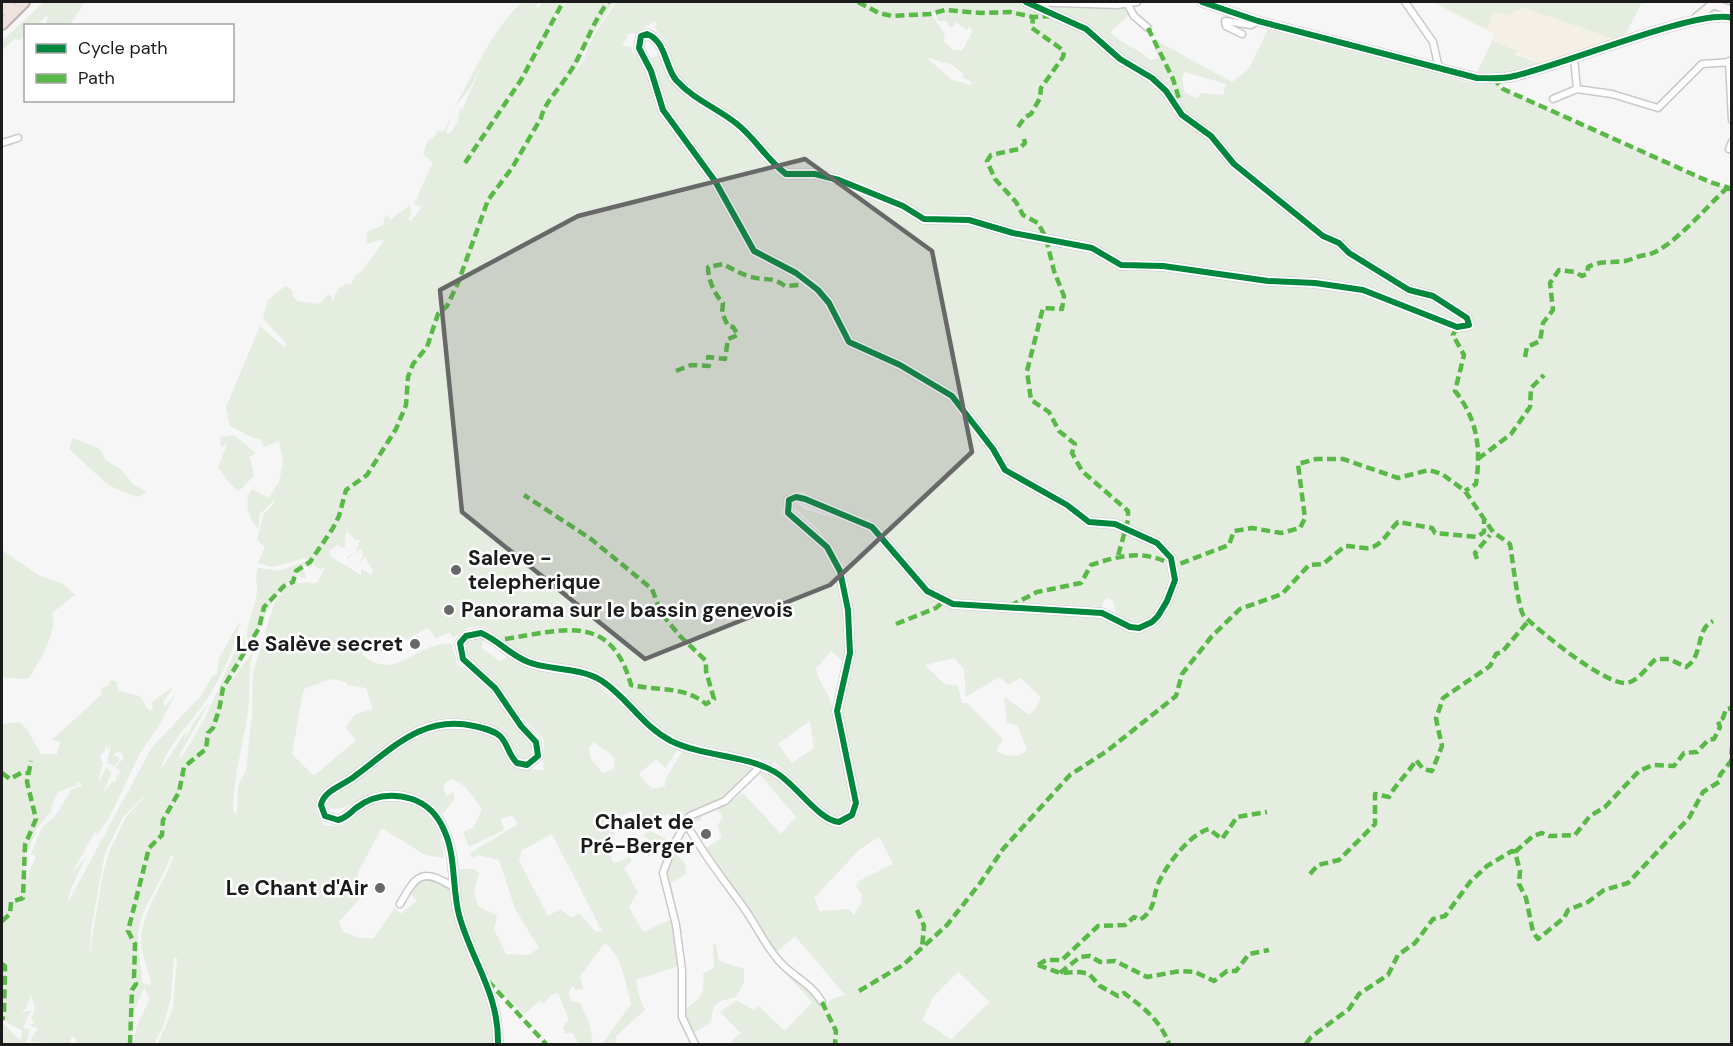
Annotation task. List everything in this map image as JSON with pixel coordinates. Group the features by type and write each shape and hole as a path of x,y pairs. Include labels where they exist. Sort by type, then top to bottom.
{"highway":[{"path":"2,9 9,2"},
{"path":"2,24 24,2"}],"street":[{"path":"1027,2 1128,4 1137,2"},
{"path":"498,1044 494,1002 462,924 446,834 434,813 420,803 400,797 380,796 366,801 346,817 338,820 326,816 321,803 328,793 354,777 394,744 446,723 458,722 490,730 501,738 517,763 527,765 535,760 539,751 536,742 521,726 495,688 462,657 461,641 471,634 484,634 507,651 530,662 585,674 600,680 640,719 673,742 762,765 787,780 830,820 845,820 854,812 855,796 837,711 850,653 848,610 843,581 837,562 827,547 788,513 786,507 789,500 796,497 805,499 867,523 877,531 927,591 944,601 974,607 1102,613 1130,627 1143,628 1152,622 1167,602 1175,580 1174,566 1167,552 1157,543 1115,524 1089,522 1067,505 1007,472 993,449 952,396 900,365 852,344 842,331 829,303 818,290 796,273 754,251 715,181 663,110 651,71 639,48 641,36 647,34 654,38 663,52 670,72 687,91 739,125 786,174 815,174 839,180 903,206 922,218 969,220 1013,233 1092,248 1120,265 1163,266 1276,282 1348,287 1380,295 1457,327 1467,328 1469,323 1467,318 1441,300 1409,291 1315,231 1234,164 1208,132 1182,115 1166,91 1152,78 1120,59 1086,29 1027,2"},
{"path":"1202,2 1258,21 1465,76 1510,77 1691,21 1712,8 1731,11"},
{"path":"1405,2 1433,42 1439,69"},
{"path":"1128,4 1134,16 1148,28"},
{"path":"1712,8 1731,18"},
{"path":"1242,34 1226,26 1225,21 1251,25 1258,21"},
{"path":"1574,58 1577,89"},
{"path":"1553,99 1577,89 1621,96 1658,108 1702,64 1730,62 1731,120"},
{"path":"2,143 18,138"},
{"path":"1729,149 1731,142"},
{"path":"695,1044 682,1017 683,981 676,925 663,873 665,861 692,815 709,810 736,793 762,765"},
{"path":"686,823 702,854 739,900 765,943 783,965 822,1002"},
{"path":"400,904 411,883 422,876 435,876 455,888"}],"highlighted area":[{"path":"805,159 932,251 972,452 830,585 645,659 462,512 440,290 578,216"}],"shaded area":[{"path":"44,2 85,2 71,24 45,24 49,14 37,24 24,24 24,36 19,41 15,38 3,50 2,41"},
{"path":"523,2 539,2 536,6 538,8 542,2 565,2 556,13 547,38 566,2 614,2 585,47 575,73 591,49 583,59 593,37 616,2 1119,2 1129,15 1110,32 1150,60 1161,58 1153,49 1159,42 1232,82 1249,69 1268,29 1447,77 1479,84 1496,83 1503,89 1710,182 1731,189 1731,1044 732,1044 733,1039 741,1033 720,1012 737,1000 753,1010 759,1006 785,1031 812,1002 785,973 786,971 824,1006 832,999 845,995 795,936 776,953 755,919 714,866 689,822 693,817 701,815 702,820 691,823 705,848 722,838 717,826 723,817 717,810 743,793 781,834 796,817 758,772 762,768 778,777 827,823 837,825 846,823 854,819 860,810 842,707 852,671 854,641 851,598 845,566 820,531 793,506 796,502 804,509 865,527 873,532 901,568 922,589 934,598 962,609 1101,618 1130,632 1141,633 1153,627 1162,617 1178,578 1175,559 1162,604 1151,619 1136,624 1116,614 1113,601 1109,598 1104,600 1102,608 1098,609 961,602 946,598 930,589 870,519 839,509 801,491 785,498 781,513 788,521 817,541 826,551 834,565 843,598 846,633 845,663 831,651 816,669 833,707 838,730 851,800 846,813 838,817 831,814 774,762 771,765 766,760 699,746 673,737 649,723 604,677 524,655 483,626 467,628 453,638 450,632 436,639 428,628 380,653 378,647 363,649 363,655 376,663 387,665 439,645 452,644 457,664 485,683 531,743 531,755 526,759 518,757 504,734 489,726 461,720 428,724 398,738 326,788 318,796 316,807 324,825 334,826 347,823 365,807 386,799 412,803 431,820 438,831 444,858 425,855 382,828 359,870 355,887 362,896 339,922 343,932 360,938 374,938 395,907 400,914 417,901 409,892 419,882 428,879 451,890 461,929 488,1004 493,1044 158,1044 173,1008 177,958 174,958 171,998 163,1027 154,1044 133,1044 137,1025 150,999 144,988 133,1014 131,1044 76,1044 77,1040 72,1036 70,1042 73,1044 32,1042 30,1041 38,1028 30,1026 34,1022 31,1019 35,1008 31,995 26,1008 21,1012 31,1011 23,1028 30,1029 26,1044 2,1044 2,1023 21,1040 22,1031 2,1019 2,724 19,722 27,729 41,754 57,754 60,742 52,740 102,694 100,688 108,686 111,680 117,682 118,691 140,696 149,711 153,709 152,702 171,688 172,690 163,702 164,707 175,695 157,729 140,753 110,816 97,835 96,830 72,873 86,857 71,888 67,904 152,747 201,696 213,675 217,675 219,658 240,621 235,643 219,679 172,746 160,771 188,731 181,747 194,722 209,703 180,754 180,759 190,744 207,714 243,635 247,646 225,689 253,652 248,710 234,788 233,811 237,814 238,786 246,770 252,715 253,673 274,603 286,587 304,582 317,583 325,568 319,569 312,563 312,568 303,566 306,578 297,576 280,590 249,647 247,632 256,598 258,568 280,571 308,560 306,558 272,567 258,563 265,547 257,540 263,515 274,500 260,514 258,529 249,515 247,503 252,489 269,498 279,482 283,462 279,441 264,447 260,439 253,438 230,426 226,407 260,326 285,348 286,343 263,319 268,300 285,286 292,290 293,297 297,301 319,304 328,294 332,297 332,302 339,288 347,283 351,285 355,276 363,270 385,239 366,244 367,232 383,225 385,217 391,215 388,218 391,219 410,205 411,214 408,219 411,221 422,207 414,204 433,162 423,155 428,140 434,137 437,131 444,131 452,114 446,133 449,134 455,126 460,108 462,110 482,65 469,90 455,106 494,36","holes":["935,12 938,21 946,21 950,27 954,27 956,22 967,30 970,26 972,32 962,51 953,50 943,40 945,34 931,14","655,21 657,24 654,27 666,41 664,43 669,51 642,61 633,53 631,47 622,46 628,34 636,33","928,59 947,62 963,73 963,78 971,81 971,85 952,80","1185,72 1226,84 1223,95 1201,93 1197,99 1184,92 1182,77","346,531 355,540 360,540 355,553 347,559 361,549 363,555 358,564 365,557 373,570 371,575 361,568 361,575 330,556 330,551 338,545 342,548 345,546","954,658 964,669 966,697 999,677 1009,685 1020,678 1041,697 1029,715 1005,697 1004,699 1007,723 1017,725 1027,750 1020,755 1012,756 996,751 1003,739 967,703 962,703 958,686 944,684 925,665","331,679 346,682 347,685 366,688 373,709 354,715 346,728 356,740 314,776 292,754 304,689","810,721 814,748 792,763 778,744","111,744 107,763 114,766 119,762 119,758 113,754 120,751 124,758 115,767 121,771 115,778 117,781 112,782 103,793 112,772 106,768 97,785 103,764 100,756 105,751 105,746 107,749","80,782 82,786 72,789 55,816 42,827 31,853 36,857 28,874 31,878 25,874 26,853 37,832 32,835 52,810 51,807 58,792","153,788 126,817 110,850 103,872 90,953 91,930 105,853 123,817","879,837 893,864 859,881 856,887 862,894 862,901 854,915 848,909 820,911 814,898 859,850","171,855 174,856 143,926 142,950 151,985 142,983 139,949 139,928 145,909","958,972 990,1002 951,1039 922,1020 934,996"]},
{"path":"1433,2 1642,2 1625,35 1617,40 1524,8 1515,10 1511,16 1493,11 1487,30"},
{"path":"1524,8 1617,40 1540,63 1492,41 1495,34 1487,30 1493,11"},
{"path":"1492,41 1517,51 1516,55 1540,63 1511,72 1477,73"},
{"path":"234,435 256,453 248,458 251,460 254,476 239,491 218,467 228,442 221,448 220,437"},
{"path":"73,438 100,449 106,460 121,469 133,484 147,492 137,497 108,485 69,449"},
{"path":"2,550 40,576 62,583 75,595 52,613 53,628 50,637 28,679 4,678 2,671"},
{"path":"475,638 483,639 482,648 500,661 507,657 551,673 593,681 641,726 679,748 665,768 656,759 639,774 652,789 665,786 666,778 683,750 756,767 726,798 680,821 669,814 641,826 634,811 616,817 611,858 614,863 630,857 632,861 624,868 638,892 629,907 643,932 672,919 679,966 636,980 645,1010 616,1036 615,1044 602,1044 631,1004 616,955 605,943 580,976 583,989 575,990 573,986 569,991 571,1001 580,1003 590,1025 593,1044 578,1044 573,1033 565,1033 563,1027 569,1020 558,993 551,995 543,1004 539,1001 525,1014 506,997 503,998 490,981 466,921 455,869 475,869 479,873 474,892 478,906 497,916 494,929 506,954 529,955 539,948 515,909 499,860 478,855 472,858 470,853 518,824 512,815 501,819 504,830 469,847 463,832 473,828 482,810 461,783 450,779 443,786 446,796 454,793 454,800 443,814 424,797 422,799 391,791 374,793 339,809 327,806 330,798 358,779 385,756 403,745 445,728 456,726 490,736 499,743 516,769 543,770 544,740 517,712 496,682 466,655 465,643","holes":["594,742 615,758 614,769 603,773 591,759 589,748","552,834 602,931 596,932 579,913 572,918 560,909 548,916 519,861 522,850"]},
{"path":"649,830 679,846 676,854 685,863 686,874 671,883 682,933 679,933 665,874 671,852 643,836"},
{"path":"713,944 716,944 719,961 744,969 744,982 736,997 717,1003 711,1022 693,1033 699,1044 692,1036 683,1010 698,1000 703,987 703,974 714,968"}],"marked path":[{"path":"465,163 521,80 563,2"},
{"path":"130,1044 132,990 136,984 134,978 135,944 128,931 149,848 162,835 163,820 179,792 184,767 206,749 208,733 213,728 223,688 259,628 264,607 284,586 293,582 296,571 310,562 333,528 346,490 367,475 396,429 406,405 408,377 413,364 427,347 438,314 447,306 458,283 488,200 512,168 549,101 574,66 608,2"},
{"path":"858,2 879,13 892,16 930,14 945,10 981,13 1010,12 1033,17 1052,16"},
{"path":"1018,127 1025,117 1031,114 1040,98 1041,88 1063,57 1064,52 1032,28 1033,17"},
{"path":"1148,28 1173,79 1180,102"},
{"path":"1493,78 1503,89 1710,182 1732,189"},
{"path":"1024,139 1025,143 1019,149 991,155 987,161 995,179 1016,202 1023,215 1038,223 1046,238 1054,271 1064,296 1062,309 1043,308 1027,371 1031,400 1049,412 1059,431 1075,444 1072,453 1082,471 1128,511 1128,520 1118,556"},
{"path":"1525,357 1527,347 1540,341 1543,323 1553,310 1550,283 1559,270 1575,272 1582,276 1587,274 1588,267 1593,265 1625,261 1656,252 1677,237 1727,188"},
{"path":"676,371 691,365 709,366 708,357 725,359 728,339 738,335 733,327 728,326 722,313 723,303 712,286 708,267 723,264 754,278 775,281 785,286 800,285"},
{"path":"1457,327 1453,335 1464,355 1455,391 1469,413 1478,447 1476,484 1465,491"},
{"path":"1478,459 1511,434 1530,407 1531,388 1544,375"},
{"path":"1010,606 1037,592 1081,583 1091,565 1123,556 1153,557 1174,566 1229,545 1234,531 1252,528 1281,533 1300,528 1305,518 1298,464 1316,459 1343,459 1398,478 1429,470 1442,474 1465,491 1493,532 1510,544 1517,593 1524,616 1587,666 1614,680 1629,683 1642,674 1656,659 1669,659 1686,667 1695,656 1704,630 1713,621"},
{"path":"505,639 566,630 583,631 598,636 611,646 622,662 631,685 689,694 706,704 714,699 706,671 706,661 680,636 661,613 652,589 591,539 524,495"},
{"path":"859,991 903,965 947,925 981,882 1003,849 1070,775 1107,751 1176,696 1182,674 1212,636 1240,609 1282,594 1309,565 1323,564 1345,546 1365,548 1375,546 1398,522 1432,528 1435,533 1477,537 1484,532 1484,520"},
{"path":"1477,559 1475,553 1490,535"},
{"path":"896,624 936,608 944,601"},
{"path":"1310,874 1318,865 1339,860 1375,824 1375,794 1389,797 1416,760 1423,769 1432,771 1442,746 1436,719 1443,698 1490,666 1496,654 1502,652 1530,619"},
{"path":"1515,852 1533,836 1542,833 1549,836 1575,835 1590,816 1605,807 1639,771 1653,765 1674,766 1684,753 1697,752 1708,740 1714,739 1720,727 1718,721 1723,718 1726,709 1732,708"},
{"path":"1306,1044 1311,1037 1349,1009 1359,994 1388,975 1398,955 1415,943 1433,919 1445,916 1470,882 1487,866 1512,851 1515,852 1520,871 1519,884 1526,898 1533,932 1538,939 1564,918 1568,910 1588,902 1604,890 1628,883 1689,818 1703,792 1719,782 1720,775 1731,761 1732,747"},
{"path":"2,921 10,914 11,902 23,898 25,845 36,819 27,782 31,761"},
{"path":"2,773 10,779 21,773 29,773"},
{"path":"1038,965 1046,960 1062,960 1098,926 1125,925 1134,917 1140,920 1145,916 1151,908 1158,884 1167,868 1179,851 1194,837 1209,829 1222,839 1237,817 1267,812"},
{"path":"917,910 924,926 922,948"},
{"path":"1060,973 1080,957 1090,956 1100,962 1115,961 1147,977 1180,971 1195,972 1214,981 1227,971 1236,971 1249,954 1269,950"},
{"path":"2,964 5,966 2,1020"},
{"path":"1038,965 1060,973 1089,974 1100,986 1118,996 1124,993 1156,1021 1169,1044"},
{"path":"488,981 546,1044"},
{"path":"822,1002 836,1031 835,1044"}],"cycle path":[{"path":"498,1044 497,1026 490,993 459,915 448,840 435,815 417,801 397,796 383,796 369,800 346,817 338,820 325,816 321,805 326,795 395,745 424,729 439,725 456,724 494,732 503,739 517,763 527,765 538,756 536,742 521,726 495,688 463,659 460,643 466,636 481,633 528,662 585,673 594,677 620,695 660,735 697,750 763,766 783,777 823,815 839,822 852,815 856,803 837,711 850,653 848,610 840,571 827,547 788,513 789,500 796,497 805,499 872,527 927,591 953,604 1102,613 1130,627 1139,628 1152,622 1158,616 1175,580 1171,558 1157,543 1115,524 1089,522 1067,505 1005,470 993,449 952,396 900,365 849,342 829,303 818,290 796,273 754,251 715,181 663,110 651,71 639,48 641,36 647,34 658,42 672,75 683,87 737,124 786,174 815,174 839,180 903,206 924,219 969,220 1013,233 1092,248 1121,265 1163,266 1268,281 1315,283 1363,290 1457,327 1469,325 1467,318 1433,296 1409,290 1349,253 1339,243 1323,236 1234,164 1211,136 1182,115 1166,91 1152,78 1120,59 1086,29 1026,2"},
{"path":"1202,2 1258,21 1477,78 1510,77 1531,72 1690,21 1715,17 1732,18"}],"place":[{"name":"Saleve - telepherique","path":"456,570"},
{"name":"Panorama sur le bassin genevois","path":"449,610"},
{"name":"Le Salève secret","path":"415,644"},
{"name":"Chalet de Pré-Berger","path":"706,834"},
{"name":"Le Chant d'Air","path":"380,888"}]}
